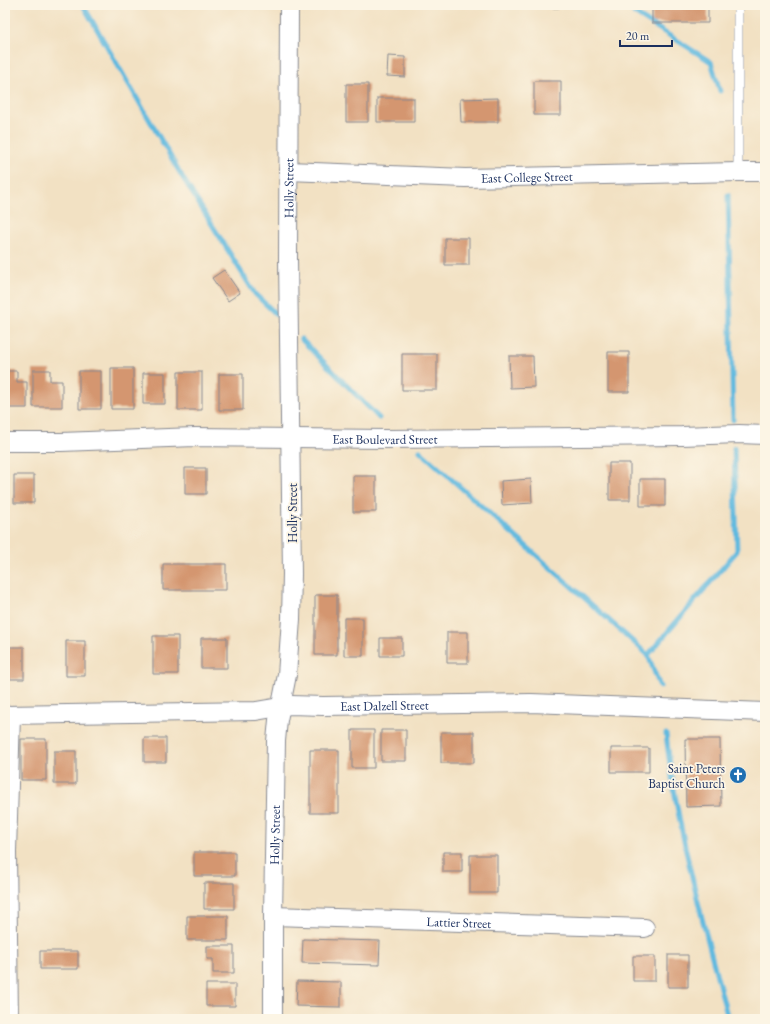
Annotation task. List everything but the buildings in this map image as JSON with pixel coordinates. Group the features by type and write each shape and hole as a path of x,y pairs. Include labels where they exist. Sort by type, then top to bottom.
{"street":[{"name":"Holly Street","path":"273,1019 276,742 280,706 287,675 291,619 292,574 288,171 290,5"},
{"name":"East College Street","path":"288,171 465,178 765,172"},
{"name":"East Boulevard Street","path":"5,442 61,442 194,437 386,439 739,434 765,435"},
{"name":"East Dalzell Street","path":"8,715 256,711 291,705 323,706 531,703 765,712"},
{"path":"8,715 7,852 9,1019"},
{"name":"Lattier Street","path":"273,916 645,928"}],"lane":[{"path":"738,5 738,172"}],"waterway":[{"path":"83,5 183,178 255,294 277,315"},
{"path":"633,5 634,13 711,62 720,91"},
{"path":"728,195 733,420"},
{"path":"301,339 379,418"},
{"path":"648,655 737,551 734,448"},
{"path":"420,451 648,655 660,687"},
{"path":"666,734 684,842 728,1019"}],"place":[{"name":"Saint Peters Baptist Church","path":"738,775"}]}
